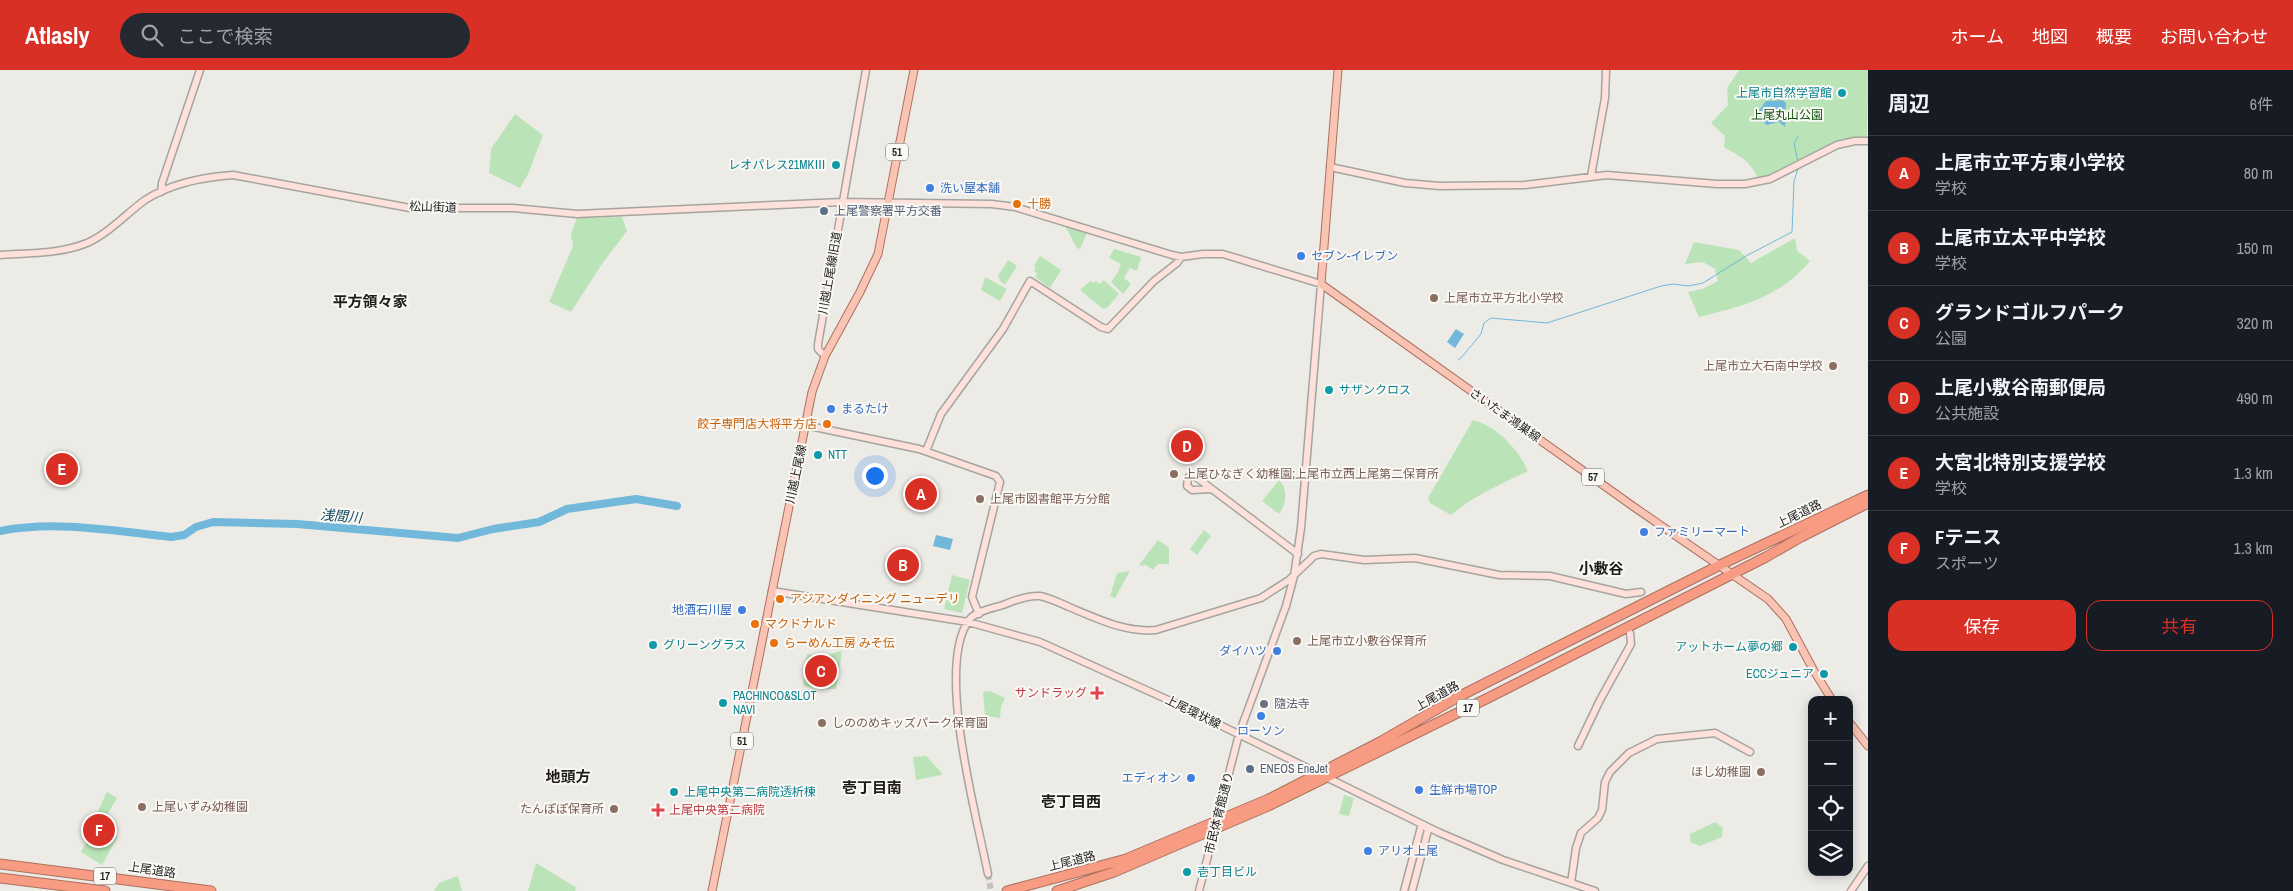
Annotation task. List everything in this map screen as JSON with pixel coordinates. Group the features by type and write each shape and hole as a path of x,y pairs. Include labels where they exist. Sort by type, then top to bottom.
{"highway":[{"name":"上尾道路","path":"1324,775 1476,688 1720,565 1868,495"},
{"name":"上尾道路","path":"1057,891 1114,872 1324,775 1734,574 1868,504"},
{"name":"上尾道路","path":"1007,891 1126,859 1215,826"},
{"name":"上尾道路","path":"0,864 155,887 211,891"},
{"name":"17","path":"0,878 104,891"}],"main road":[{"name":"川越上尾線","path":"712,891 812,392 824,356 874,264 881,244 907,96 914,70"},
{"path":"1321,284 1338,70"},
{"name":"さいたま鴻巣線","path":"1321,284 1634,507 1768,599 1786,619 1830,696"},
{"path":"1853,727 1868,746"}],"street":[{"path":"161,192 162,183 200,70"},
{"name":"川越上尾線旧道","path":"824,356 818,349 818,344 866,70"},
{"path":"1591,176 1606,98 1606,70"},
{"path":"1330,168 1405,183 1440,186 1525,185 1591,176 1619,175 1717,184 1757,183 1775,177 1837,145 1855,141 1868,141"},
{"name":"松山街道","path":"0,255 66,249 87,242 105,232 144,201 161,192 203,179 233,176 382,203 426,208 513,208 591,214 842,202 1001,205 1181,257"},
{"path":"926,451 941,414 1003,329 1030,281 1101,327 1108,329 1154,281 1177,263 1181,257 1224,254 1321,284"},
{"name":"市民体育館通り","path":"1199,891 1239,734 1286,606 1294,576 1298,554 1321,284"},
{"path":"806,425 926,451 996,476 999,479 972,597 979,614"},
{"path":"1211,488 1298,554"},
{"path":"988,874 967,774 955,688 955,666 968,622 979,614 1023,598 1040,596 1117,625 1144,631 1156,630 1261,598 1294,576 1318,554 1364,560 1415,558 1499,575 1550,576 1626,594 1641,592"},
{"name":"上尾環状線","path":"772,591 968,622 1040,642 1080,658 1324,775 1425,826 1488,854 1595,891"},
{"path":"1578,746 1600,700 1631,644 1630,633"},
{"path":"1571,883 1576,848 1581,833 1598,818 1608,777 1629,753 1657,739 1715,732 1750,752"},
{"path":"1404,891 1421,827 1425,826 1428,830 1412,891"},
{"path":"1851,891 1868,866"}],"green space":[{"name":"上尾丸山公園","path":"1739,70 1868,70 1867,137 1838,141 1766,178 1758,179 1748,163 1724,147 1725,136 1711,123 1728,105 1727,88"},
{"path":"515,114 543,135 528,174 520,188 489,173 491,149"},
{"path":"622,217 627,231 602,264 571,312 549,302 573,246 571,234 577,218"},
{"path":"1065,226 1087,233 1080,249 1077,248"},
{"path":"1795,238 1797,251 1810,261 1786,284 1759,299 1731,309 1699,317 1688,292 1702,289 1718,281 1715,269 1703,262 1685,264 1694,242 1739,250 1751,263"},
{"path":"1114,249 1141,257 1137,271 1130,268 1124,278 1131,284 1123,294 1111,282 1121,264 1109,258"},
{"path":"1040,256 1061,270 1050,288 1035,277 1037,273 1034,271 1036,268 1034,266"},
{"path":"1008,260 1017,266 1005,285 998,276"},
{"path":"985,277 1007,289 1000,301 981,290"},
{"path":"1104,280 1119,294 1107,308 1103,309 1080,290 1090,281 1094,283 1096,281 1100,284"},
{"path":"1473,420 1490,427 1506,440 1519,455 1528,471 1478,496 1451,515 1430,503 1428,498"},
{"path":"1279,480 1284,488 1285,497 1284,505 1279,514 1262,501"},
{"path":"1204,530 1211,536 1197,555 1190,549"},
{"path":"1158,540 1169,548 1169,564 1158,564 1153,570 1146,565 1139,565"},
{"path":"1130,571 1115,598 1110,596 1117,573"},
{"path":"952,575 970,580 962,613 944,609"},
{"path":"842,652 836,689 803,686 807,654 822,657"},
{"path":"990,691 1005,698 1001,707 1000,718 985,716 983,692"},
{"path":"926,756 942,773 941,775 916,780 913,757"},
{"path":"107,792 117,798 100,827 118,836 102,865 81,852 94,828 91,826"},
{"path":"1344,795 1354,798 1349,816 1339,814"},
{"path":"1715,822 1723,828 1722,837 1700,846 1690,842 1690,834"},
{"path":"536,863 577,888 575,891 528,891"},
{"path":"458,876 462,891 434,891 439,883"}],"water":[{"path":"1782,100 1786,103 1785,127 1779,122 1767,125 1757,121 1756,114 1766,101"},
{"path":"1456,329 1464,334 1455,348 1447,342"},
{"path":"936,535 953,539 950,550 933,546"}],"waterway":[{"path":"1798,136 1794,143 1798,162"},
{"path":"1458,360 1481,334 1484,323 1491,318 1547,323 1661,286 1673,284 1688,286 1703,283 1746,256 1792,232 1794,181 1798,169"},
{"name":"浅間川","path":"0,531 43,526 64,526 171,537 184,535 196,527 213,522 297,524 458,538 493,529 539,522 567,509 636,499 677,506"}],"tunnel":[{"path":"988,874 991,891"}],"place":[{"name":"上尾市自然学習館","path":"1842,93"},
{"name":"レオパレス21MKⅢ","path":"836,165"},
{"name":"洗い屋本舗","path":"930,188"},
{"name":"十勝","path":"1017,204"},
{"name":"上尾警察署平方交番","path":"824,211"},
{"name":"セブン-イレブン","path":"1301,256"},
{"name":"上尾市立平方北小学校","path":"1434,298"},
{"name":"上尾市立大石南中学校","path":"1833,366"},
{"name":"サザンクロス","path":"1329,390"},
{"name":"まるたけ","path":"831,409"},
{"name":"餃子専門店大将平方店","path":"827,424"},
{"name":"上尾小敷谷南郵便局","path":"1187,446"},
{"name":"NTT","path":"818,455"},
{"name":"大宮北特別支援学校","path":"62,469"},
{"name":"上尾ひなぎく幼稚園;上尾市立西上尾第二保育所","path":"1174,474"},
{"name":"上尾市立平方東小学校","path":"921,494"},
{"name":"上尾市図書館平方分館","path":"980,499"},
{"name":"ファミリーマート","path":"1644,532"},
{"name":"上尾市立太平中学校","path":"903,565"},
{"name":"アジアンダイニング ニューデリ","path":"780,599"},
{"name":"地酒石川屋","path":"742,610"},
{"name":"マクドナルド","path":"755,624"},
{"name":"上尾市立小敷谷保育所","path":"1297,641"},
{"name":"らーめん工房 みそ伝","path":"774,643"},
{"name":"グリーングラス","path":"653,645"},
{"name":"アットホーム夢の郷","path":"1793,647"},
{"name":"ダイハツ","path":"1277,651"},
{"name":"グランドゴルフパーク","path":"821,671"},
{"name":"ECCジュニア","path":"1824,674"},
{"name":"サンドラッグ","path":"1097,693"},
{"name":"PACHINCO&SLOT NAVI","path":"723,703"},
{"name":"隨法寺","path":"1264,704"},
{"name":"ローソン","path":"1261,716"},
{"name":"しののめキッズパーク保育園","path":"822,723"},
{"name":"ENEOS EneJet","path":"1250,769"},
{"name":"ほし幼稚園","path":"1761,772"},
{"name":"エディオン","path":"1191,778"},
{"name":"生鮮市場TOP","path":"1419,790"},
{"name":"上尾中央第二病院透析棟","path":"674,792"},
{"name":"上尾いずみ幼稚園","path":"142,807"},
{"name":"たんぽぽ保育所","path":"614,809"},
{"name":"上尾中央第二病院","path":"658,810"},
{"name":"Fテニス","path":"99,830"},
{"name":"アリオ上尾","path":"1368,851"},
{"name":"壱丁目ビル","path":"1187,872"}],"district":[{"name":"平方領々家","path":"370,301"},
{"name":"小敷谷","path":"1601,568"},
{"name":"地頭方","path":"568,776"},
{"name":"壱丁目南","path":"872,787"},
{"name":"壱丁目西","path":"1071,801"}]}
